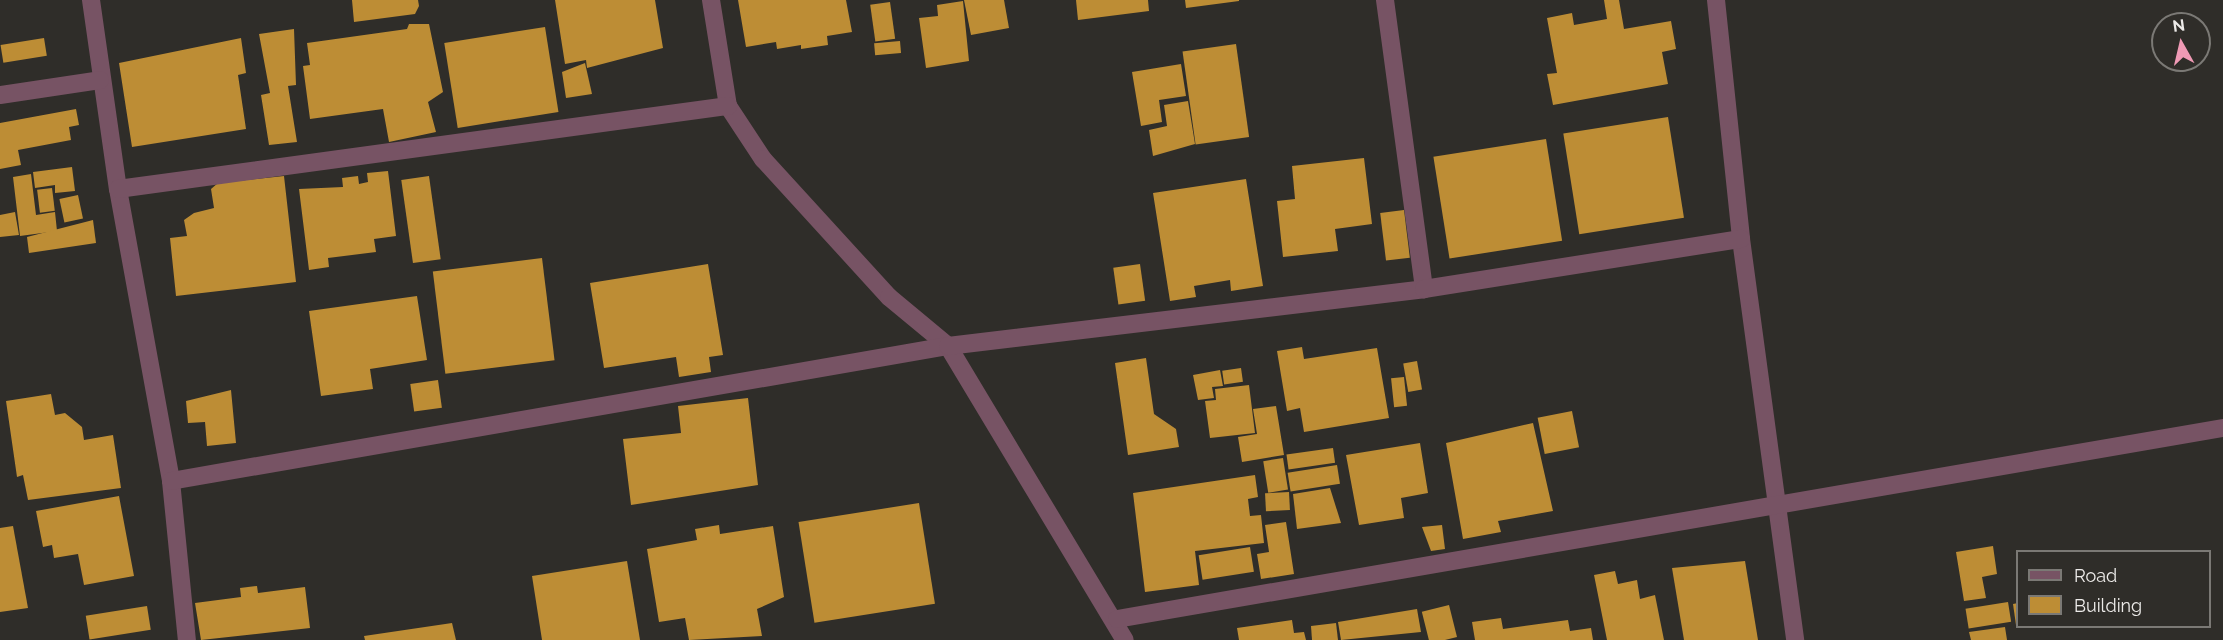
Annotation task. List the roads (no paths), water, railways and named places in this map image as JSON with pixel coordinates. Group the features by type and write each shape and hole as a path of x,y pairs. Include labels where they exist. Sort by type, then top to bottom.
{"street":[{"path":"91,0 100,80 118,189 171,481 188,640"},
{"path":"711,0 728,106 771,168 889,297 948,346 1117,619 1125,640"},
{"path":"1385,0 1424,289"},
{"path":"1716,0 1741,239 1795,640"},
{"path":"0,95 100,80"},
{"path":"118,189 728,106"},
{"path":"171,481 948,346 1424,289 1741,239"},
{"path":"1117,619 2223,428"}]}
